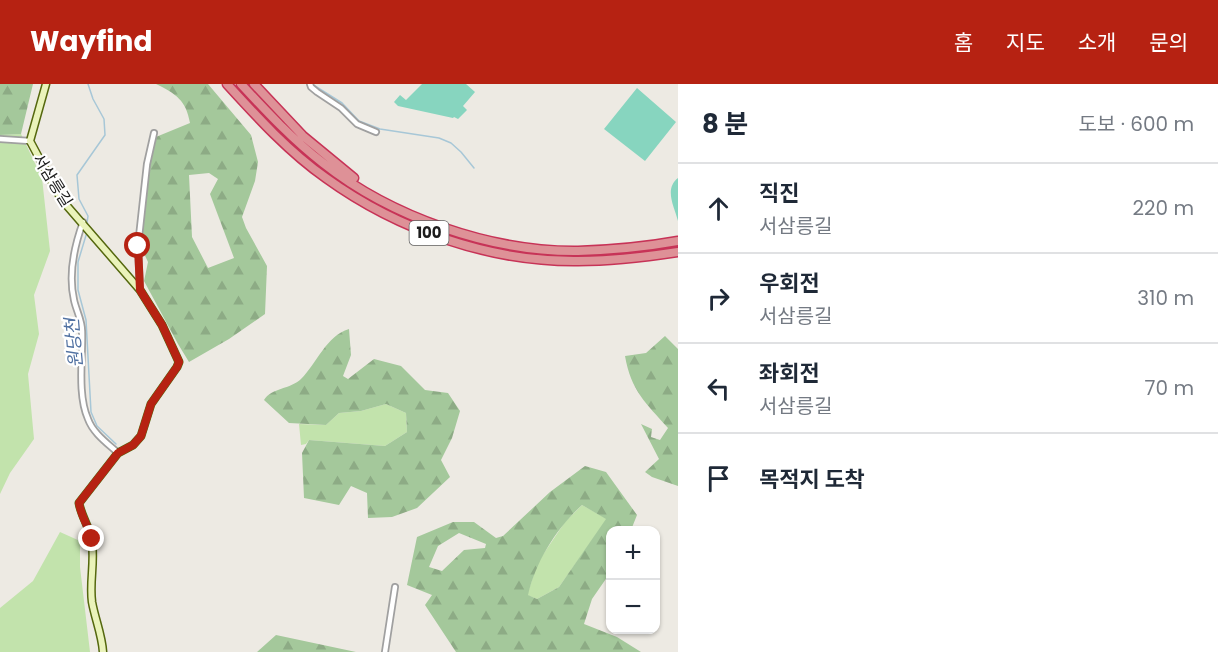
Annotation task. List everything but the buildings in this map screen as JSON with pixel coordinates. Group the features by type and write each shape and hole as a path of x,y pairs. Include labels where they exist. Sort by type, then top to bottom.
{"highway":[{"path":"221,84 274,133"},
{"name":"100","path":"227,84 291,150 326,178 366,203 407,224 472,248 530,257 576,261 678,252"},
{"name":"100","path":"241,84 324,164 390,206 443,227 476,237 531,248 576,251 621,249 678,241"},
{"path":"255,84 291,124 341,168 374,191 476,237"}],"street":[{"name":"서삼릉길","path":"46,84 30,141 61,199 140,290 162,325 179,362 151,404 141,436 133,445 118,453 79,503 92,539 92,602 103,652"},
{"path":"310,85 316,92 341,108 357,124 376,132"},
{"name":"서삼릉길","path":"140,290 138,246 147,164 154,133"},
{"path":"0,139 30,141"},
{"path":"83,222 71,271 74,298 82,328 82,380 85,410 93,428 118,453"},
{"path":"385,652 395,587"}],"green space":[{"path":"0,84 33,84 21,134 0,135"},
{"path":"156,84 208,84 251,135 258,162 255,181 242,217 267,266 265,314 229,339 189,362 144,281 148,262 140,245 151,139 190,123 183,103","holes":["209,173 218,179 210,194 234,258 208,268 192,237 189,175"]},
{"path":"422,84 466,84 475,92 463,106 467,110 458,119 398,106 394,102 400,95 406,100"},
{"path":"637,88 676,122 645,161 604,129"},
{"path":"21,134 42,178 50,251 34,295 39,334 28,374 34,439 10,473 0,494 0,135"},
{"path":"678,178 678,221 671,192"},
{"path":"349,329 351,355 343,376 348,379 374,359 401,366 425,390 448,393 460,411 452,438 441,460 450,477 417,508 392,517 368,518 367,493 351,486 339,505 304,498 302,453 309,440 385,446 407,432 406,413 386,404 361,411 339,413 326,425 289,423 264,400 271,393 301,379 328,344"},
{"path":"665,336 678,349 678,486 652,477 645,472 659,459 641,424 652,429 651,437 660,440 668,428 635,388 625,356 646,353"},
{"path":"386,404 406,413 407,432 385,446 309,440 306,444 301,445 299,424 326,425 339,413 361,411"},
{"path":"585,466 606,472 637,515 633,526 606,526 606,579 592,599 584,624 617,637 641,652 456,652 425,605 432,595 407,585 417,537 453,522 474,522 496,538 503,536 550,492","holes":["582,505 606,519 559,587 537,599 528,595 536,570 548,546","459,533 486,544 485,548 464,550 442,571 429,567 438,546"]},
{"path":"582,505 607,519 559,587 537,599 527,595 538,562 565,522"},
{"path":"60,532 80,541 80,567 90,652 0,652 0,608 33,581"},
{"path":"276,635 356,652 257,652"}],"waterway":[{"name":"원당천","path":"87,223 88,216 79,199 77,175 105,135 104,119 88,84"},
{"path":"312,84 342,103 359,121 380,129 439,138 451,143 474,168"},
{"name":"원당천","path":"87,232 78,262 78,290 86,320 91,412 97,426 116,444"}],"route":[{"path":"92,539 79,503 118,453 133,445 141,436 144,420 151,404 179,362 162,325 140,290 138,246"}]}
